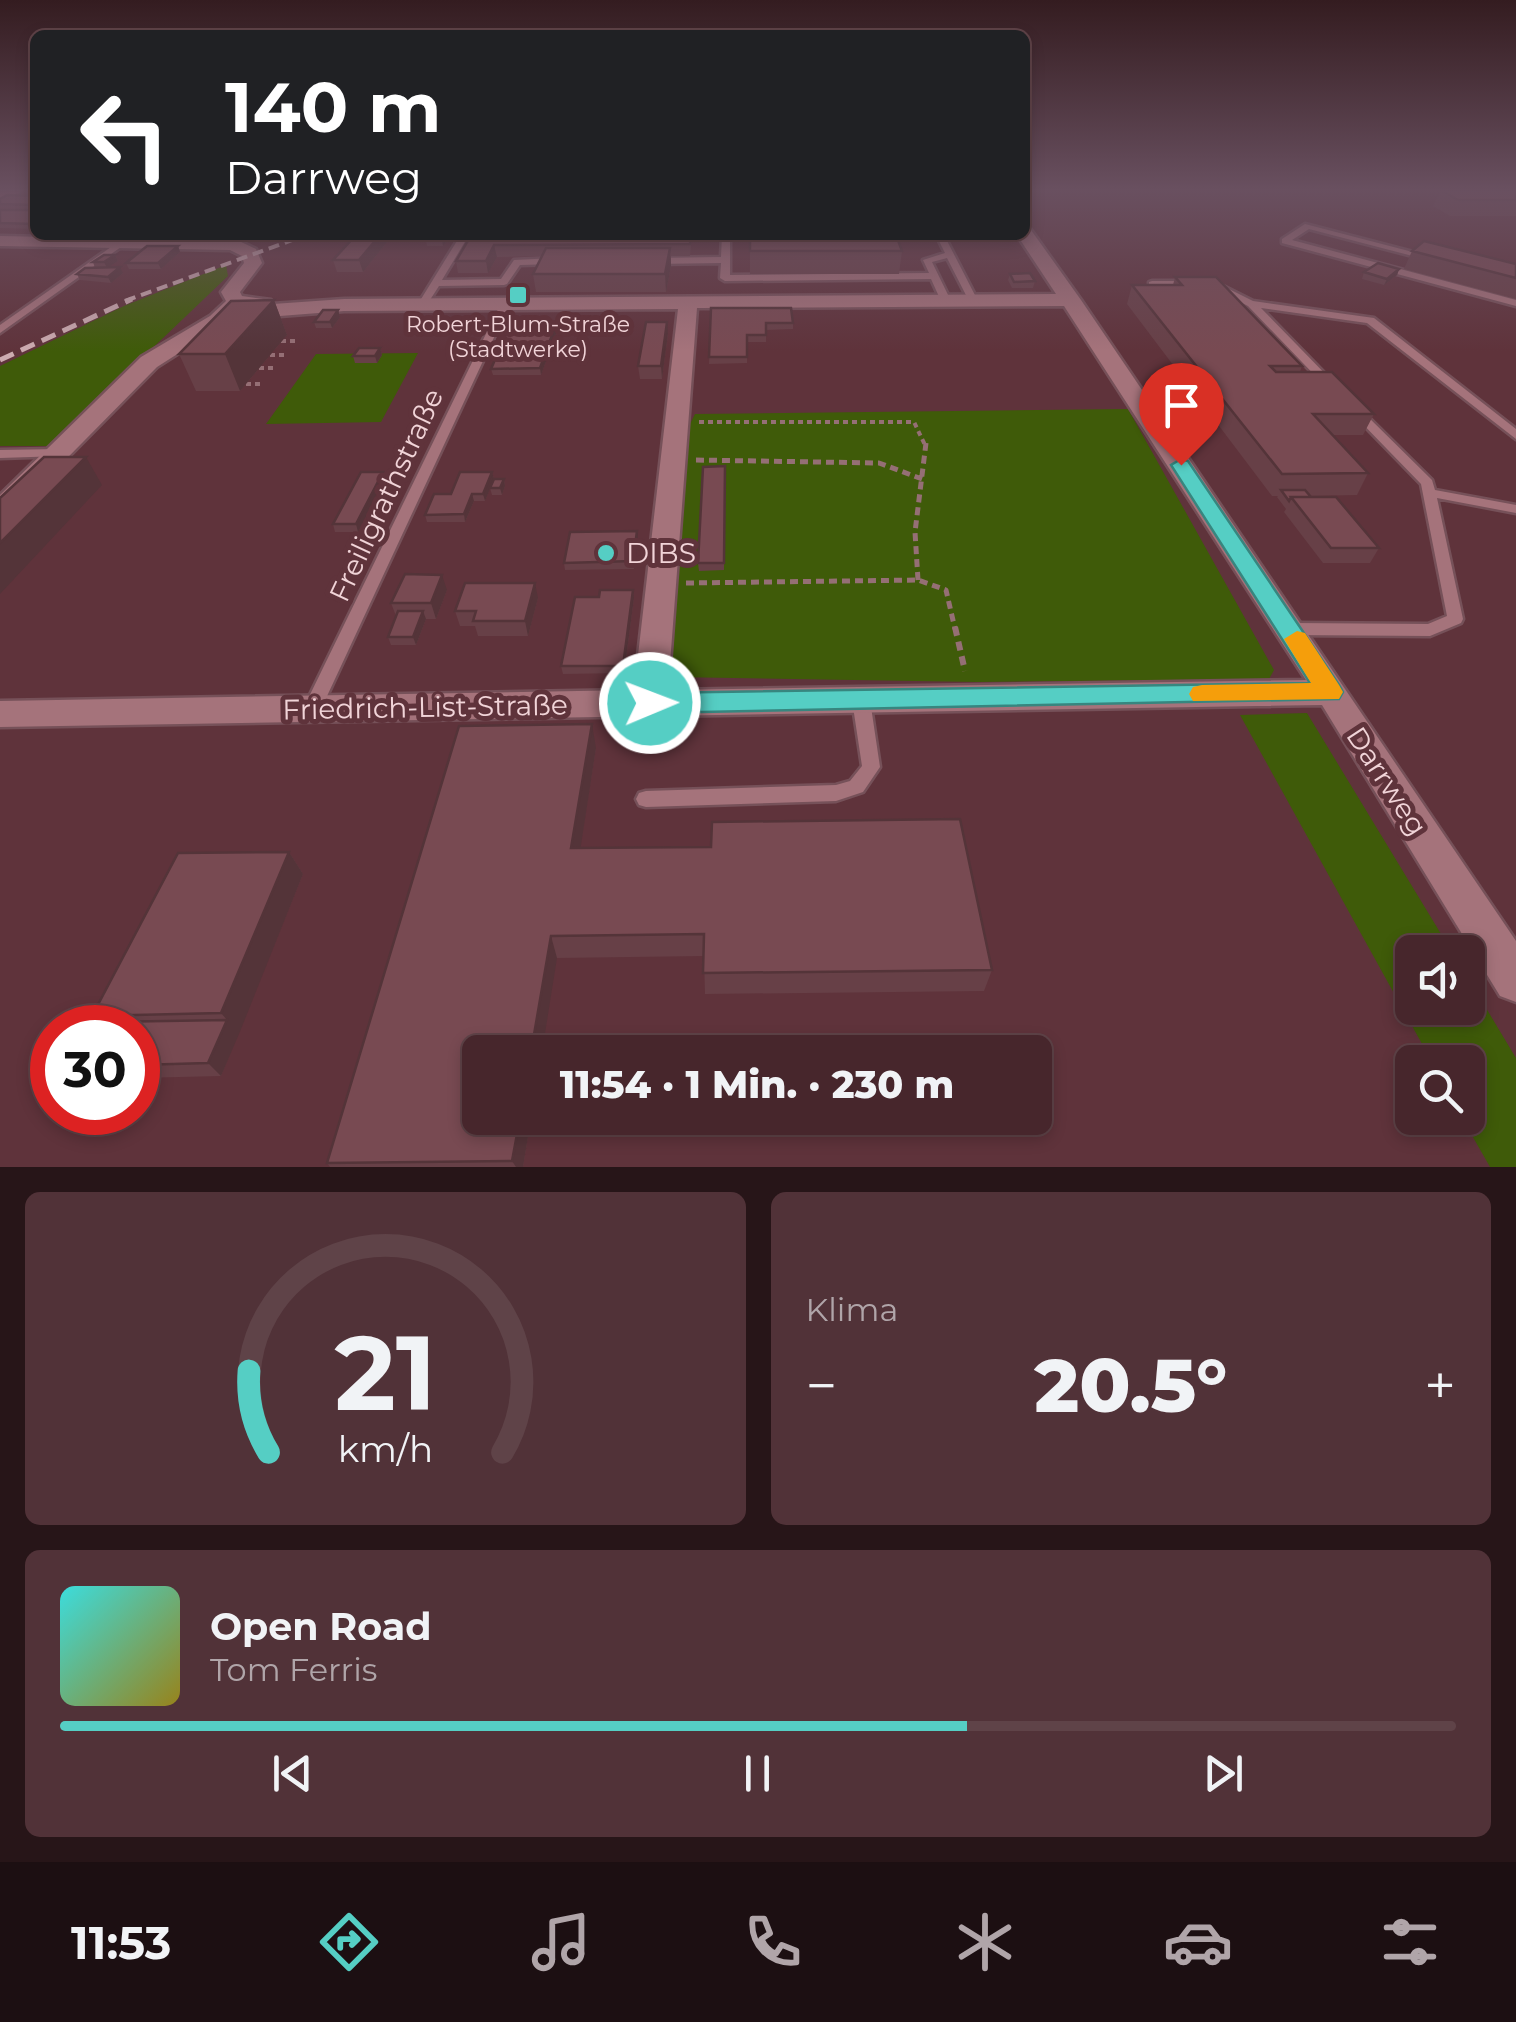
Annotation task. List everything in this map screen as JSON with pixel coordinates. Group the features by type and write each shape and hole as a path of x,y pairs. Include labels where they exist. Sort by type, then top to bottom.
{"street":[{"path":"201,242 233,244 250,253 253,263 230,292 229,310 239,320 264,311 423,304 1072,300"},
{"name":"Darrweg","path":"1031,242 1291,630 1516,980"},
{"path":"650,703 688,302"},
{"path":"0,510 149,362 229,310"},
{"name":"Friedrich-List-Straße","path":"0,714 1330,692"}],"lane":[{"path":"0,330 123,242"},
{"path":"423,304 460,242"},
{"path":"726,242 725,278 934,276"},
{"path":"944,242 973,301"},
{"path":"1287,242 1516,303"},
{"path":"1372,242 1440,260"},
{"path":"946,301 928,260 950,255"},
{"path":"650,261 726,260"},
{"path":"436,283 504,282 516,262 574,261"},
{"path":"1152,284 1211,284 1251,304 1370,320 1516,435"},
{"name":"Freiligrathstraße","path":"312,709 505,303"},
{"path":"1251,304 1427,483 1456,620 1430,630 1291,630"},
{"path":"0,454 58,453"},
{"path":"1430,494 1512,512"},
{"path":"646,799 836,793 856,786 870,768 861,700"}],"path":[{"path":"281,342 298,341"},
{"path":"270,355 287,355"},
{"path":"259,368 276,368"},
{"path":"246,384 264,384"},
{"path":"677,422 914,422 926,440 915,532 918,580"},
{"path":"673,460 879,463 922,478"},
{"path":"663,583 918,580 946,590 971,698"}],"green space":[{"path":"226,265 228,276 50,446 0,446 0,366 124,306"},
{"path":"418,353 381,422 266,424 316,354"},
{"path":"1128,409 1274,670 1269,679 977,682 671,677 689,426 695,414"},
{"path":"1307,713 1442,935 1395,935 1395,995 1240,715"},
{"path":"1485,1006 1516,1058 1516,1167 1490,1167 1472,1135 1485,1135 1485,1045 1423,1045 1412,1025 1485,1025"}],"building":[{"path":"349,242 374,242 359,260 333,260"},
{"path":"467,242 690,242 494,245 486,261 456,261"},
{"path":"750,242 899,242 902,251 750,251"},
{"path":"1422,242 1430,242 1516,264 1516,278 1412,251"},
{"path":"147,246 178,246 158,263 126,263"},
{"path":"546,248 670,248 665,274 533,274"},
{"path":"104,255 115,255 104,262 93,262"},
{"path":"1378,263 1399,269 1387,279 1364,272"},
{"path":"120,267 108,277 77,274 85,268"},
{"path":"1030,273 1035,281 1014,282 1010,274"},
{"path":"1175,277 1216,277 1302,366 1270,366 1276,372 1332,372 1374,414 1313,414 1368,473 1282,474 1132,285 1182,285"},
{"path":"274,300 225,354 179,354 231,301"},
{"path":"711,308 791,308 793,323 766,323 766,335 747,335 747,357 709,357"},
{"path":"323,310 338,310 330,322 314,322"},
{"path":"646,322 667,322 661,366 638,366"},
{"path":"509,327 555,327 540,368 491,369"},
{"path":"359,348 380,348 375,356 353,356"},
{"path":"44,457 86,457 0,543 0,498"},
{"path":"725,466 724,563 698,563 703,467"},
{"path":"361,472 383,472 356,524 333,524"},
{"path":"460,472 492,472 483,494 472,494 464,514 425,515 434,494 451,494"},
{"path":"494,479 504,479 500,488 490,488"},
{"path":"1281,490 1305,490 1311,497 1291,497 1289,501"},
{"path":"1291,497 1336,497 1379,548 1331,548"},
{"path":"637,531 633,561 564,563 570,532"},
{"path":"405,574 442,575 431,603 391,603"},
{"path":"465,583 535,583 525,621 473,621 476,611 455,611"},
{"path":"600,590 633,590 623,666 561,666 575,597 599,597"},
{"path":"398,611 423,611 413,637 388,637"},
{"path":"592,724 571,848 711,847 712,822 960,819 992,970 703,973 704,934 551,936 534,1035 462,1035 462,1135 517,1135 512,1161 327,1163 459,726"},
{"path":"289,852 221,1013 160,1014 160,1005 98,1005 178,853"},
{"path":"227,1020 208,1063 160,1064 160,1021"}],"railway":[{"path":"125,301 286,242"},
{"path":"0,360 132,299"}],"slow traffic":[{"path":"1202,694 1330,692 1297,639"}],"place":[{"name":"Robert-Blum-Straße (Stadtwerke)","path":"518,295"},
{"name":"DIBS","path":"606,553"}],"route":[{"path":"650,703 1330,692 1181,465"}]}
